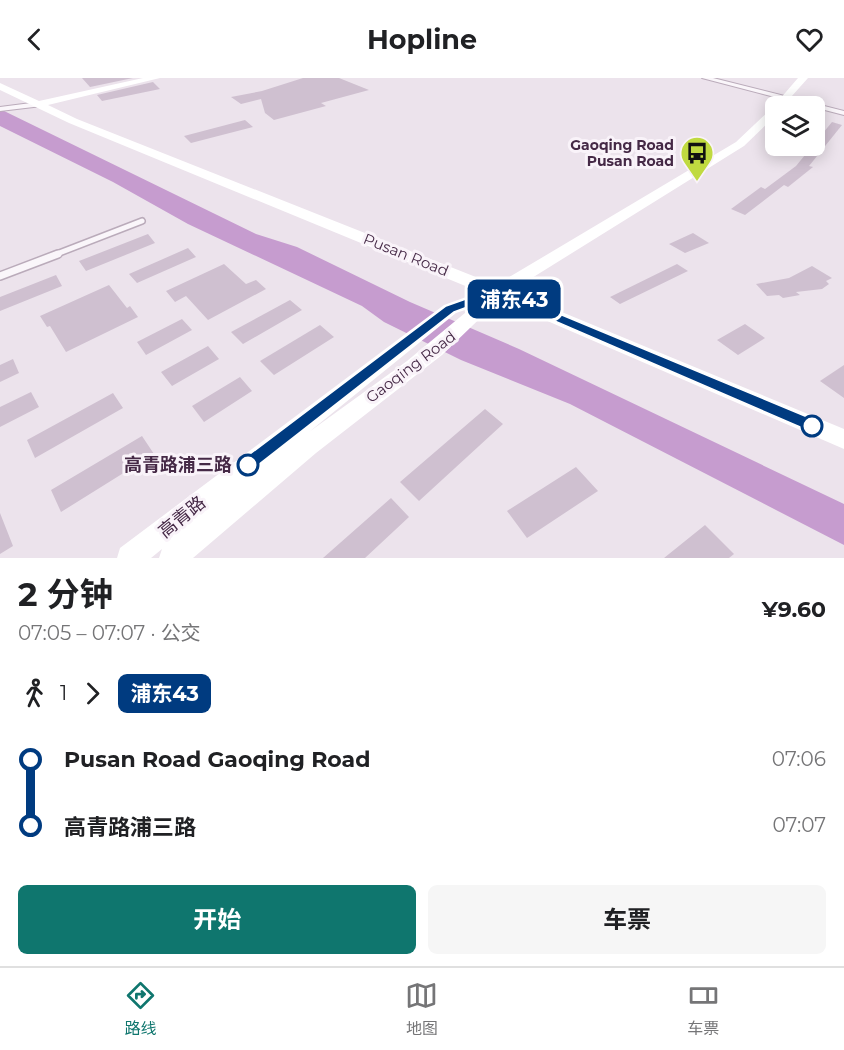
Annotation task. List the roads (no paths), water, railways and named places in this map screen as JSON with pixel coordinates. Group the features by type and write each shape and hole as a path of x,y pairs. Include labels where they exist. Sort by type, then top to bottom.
{"main road":[{"path":"39,104 155,78"},
{"name":"Gaoqing Road","path":"787,96 803,78"},
{"name":"Pusan Road","path":"0,86 73,121 497,292 844,439"},
{"name":"Gaoqing Road","path":"172,558 326,432 429,356 473,319 497,292 726,154 765,119"},
{"name":"高青路","path":"130,558 450,309 497,292"}],"street":[{"path":"705,78 765,100"},
{"path":"0,109 39,104"},
{"path":"825,111 844,113"}],"lane":[{"path":"0,276 142,221"}],"place":[{"name":"Gaoqing Road Pusan Road","path":"697,182"},
{"name":"高青路浦三路","path":"248,465"}]}
